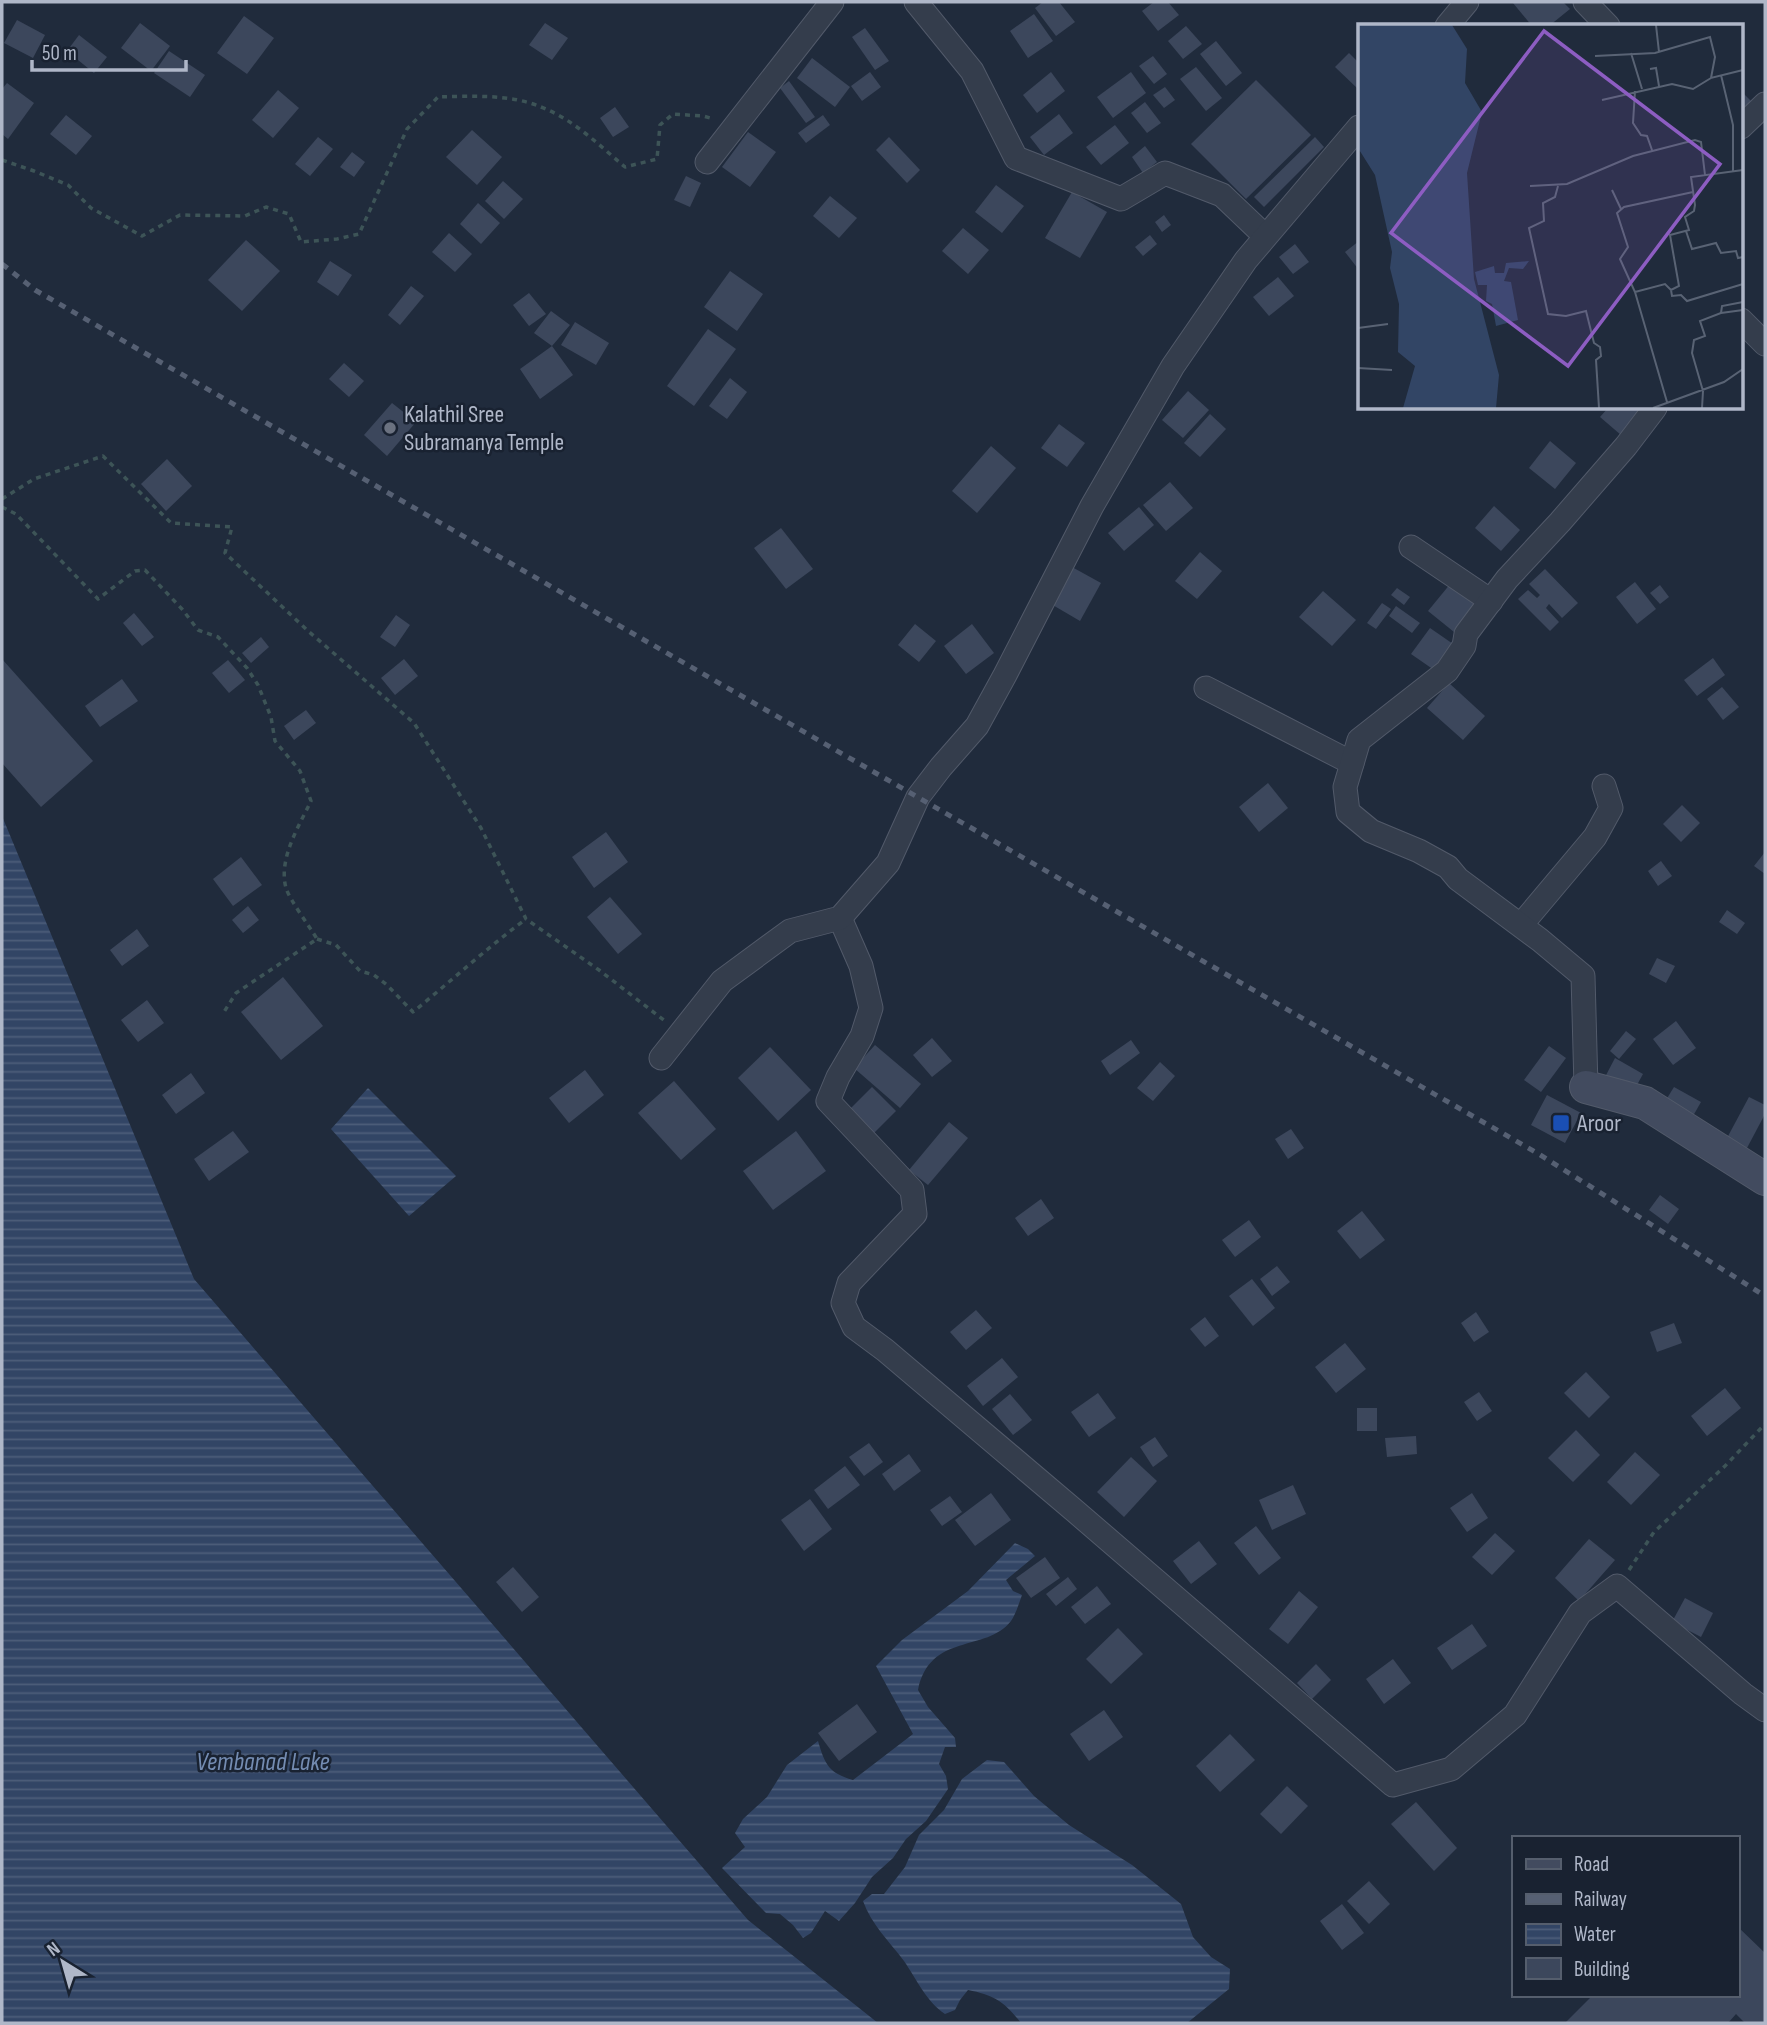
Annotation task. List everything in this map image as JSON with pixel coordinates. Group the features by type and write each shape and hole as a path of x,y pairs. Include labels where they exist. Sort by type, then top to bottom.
{"street":[{"path":"707,162 832,2"},
{"path":"916,2 972,71 1016,158 1121,199 1165,173 1222,195 1265,236"},
{"path":"1449,24 1467,2"},
{"path":"1585,2 1606,24"},
{"path":"1742,126 1765,104"},
{"path":"662,1058 722,981 790,931 840,918 888,863 918,797 976,726 1005,676 1092,506 1166,377 1246,260 1358,128"},
{"path":"1742,321 1765,344"},
{"path":"1653,410 1626,446 1507,579 1466,634 1464,646 1447,671 1359,740 1345,787 1348,812 1371,831 1419,851 1448,867 1458,879 1521,925 1583,976 1586,1087 1645,1102 1765,1179"},
{"path":"1411,547 1491,601"},
{"path":"1206,688 1352,763"},
{"path":"1521,925 1595,837 1611,808 1604,786"},
{"path":"840,918 860,966 871,1008 862,1036 838,1077 828,1101 912,1190 915,1214 849,1283 843,1303 854,1327 885,1350 1075,1511 1393,1785 1451,1769 1515,1715 1580,1613 1617,1586 1765,1710"}],"path":[{"path":"2,160 68,185 91,208 142,236 180,215 245,216 266,206 289,214 301,242 359,234 407,129 438,97 494,96 541,106 571,124 625,167 657,159 660,125 673,114 703,116 736,125"},
{"path":"2,499 34,479 103,456 172,523 232,527 225,553 307,630 414,723 481,828 526,919 599,970 681,1033"},
{"path":"2,507 16,514 98,599 135,571 145,570 182,609 198,631 218,637 247,668 258,685 271,717 275,741 300,771 311,801 292,841 284,868 286,890 317,939 336,945 360,971 374,975 387,985 413,1012 526,919"},
{"path":"225,1012 236,993 317,939"},
{"path":"1617,1586 1654,1532 1725,1466 1765,1424"}],"water":[{"name":"Vembanad Lake","path":"2,816 194,1279 748,1920 878,2023 2,2023"},
{"path":"368,1088 456,1176 409,1216 331,1129"},
{"path":"1015,1543 1035,1556 1006,1580 1013,1591 1022,1595 1011,1621 988,1637 946,1651 934,1659 924,1672 918,1690 928,1707 955,1738 956,1747 945,1747 939,1764 946,1776 948,1789 926,1821 872,1877 839,1921 825,1911 811,1933 803,1938 780,1914 766,1913 722,1868 745,1847 735,1833 743,1819 767,1797 787,1765 818,1741 829,1767 853,1780 913,1734 876,1666 902,1640 968,1591"},
{"path":"987,1760 1004,1762 1034,1796 1069,1825 1132,1865 1181,1904 1193,1937 1211,1957 1230,1969 1229,1989 1187,2023 1021,2023 998,2000 968,1990 955,2010 945,2014 938,2009 876,1925 863,1901 872,1894 884,1894 905,1867 919,1835 944,1810 962,1779"}],"building":[{"path":"1043,2 1059,2 1075,22 1056,36 1035,8"},
{"path":"1154,2 1168,2 1179,15 1158,31 1142,11"},
{"path":"1563,2 1570,9 1551,24 1530,24 1513,3"},
{"path":"1034,14 1053,41 1028,58 1010,31"},
{"path":"244,16 274,38 247,74 217,53"},
{"path":"17,20 45,35 33,58 4,43"},
{"path":"140,23 170,46 151,71 121,48"},
{"path":"545,23 568,38 552,60 529,45"},
{"path":"1186,26 1202,44 1183,59 1168,41"},
{"path":"865,28 889,61 875,70 852,37"},
{"path":"79,35 107,57 94,73 67,51"},
{"path":"1216,41 1242,73 1226,86 1200,54"},
{"path":"169,51 205,75 190,97 154,73"},
{"path":"1349,53 1358,62 1358,89 1335,67"},
{"path":"1153,56 1167,74 1154,84 1139,66"},
{"path":"812,58 850,87 835,107 797,78"},
{"path":"1196,67 1222,98 1206,111 1180,79"},
{"path":"870,72 881,87 862,101 851,86"},
{"path":"1051,72 1065,91 1037,113 1023,95"},
{"path":"1131,72 1146,93 1113,118 1097,97"},
{"path":"1256,80 1311,135 1246,199 1191,144"},
{"path":"789,81 815,117 806,123 780,88"},
{"path":"7,83 34,103 8,139 2,134 2,89"},
{"path":"1165,87 1175,100 1164,108 1153,95"},
{"path":"278,90 299,108 273,138 252,120"},
{"path":"1742,92 1751,101 1742,110"},
{"path":"1145,102 1161,123 1147,133 1131,113"},
{"path":"615,107 629,127 613,137 600,118"},
{"path":"1059,114 1073,133 1044,155 1030,137"},
{"path":"66,115 92,136 76,155 50,134"},
{"path":"823,115 830,125 806,143 798,133"},
{"path":"1115,125 1129,143 1101,165 1086,147"},
{"path":"472,130 502,157 477,185 446,157"},
{"path":"748,132 776,152 750,187 722,167"},
{"path":"318,137 333,149 310,176 295,164"},
{"path":"889,137 920,170 907,183 876,150"},
{"path":"1315,137 1324,147 1264,207 1254,197"},
{"path":"1145,146 1157,162 1143,173 1132,157"},
{"path":"352,152 365,162 354,177 340,167"},
{"path":"686,176 701,183 690,207 674,200"},
{"path":"503,181 523,199 504,219 485,201"},
{"path":"996,185 1024,206 1002,233 975,212"},
{"path":"1072,192 1107,212 1080,258 1045,238"},
{"path":"830,196 857,218 839,238 813,216"},
{"path":"478,203 500,223 481,244 460,224"},
{"path":"1164,215 1171,225 1162,232 1155,222"},
{"path":"963,228 989,250 968,274 942,251"},
{"path":"449,233 472,254 455,272 432,252"},
{"path":"1150,235 1157,244 1143,256 1135,247"},
{"path":"246,240 280,271 242,311 208,280"},
{"path":"1358,242 1358,269 1345,252"},
{"path":"1295,244 1309,262 1293,274 1279,257"},
{"path":"330,261 352,275 338,296 317,282"},
{"path":"730,271 763,294 737,331 704,307"},
{"path":"1278,277 1294,296 1269,316 1253,297"},
{"path":"411,286 424,296 400,325 388,315"},
{"path":"529,293 546,314 529,326 513,305"},
{"path":"551,311 570,325 552,346 534,333"},
{"path":"575,322 609,343 596,365 561,345"},
{"path":"708,329 736,349 694,406 667,386"},
{"path":"552,346 573,375 540,399 520,369"},
{"path":"344,363 364,381 349,397 329,379"},
{"path":"730,378 747,392 727,419 709,406"},
{"path":"1188,391 1209,410 1183,438 1162,420"},
{"name":"Kalathil Sree Subramanya Temple","path":"392,403 416,422 387,456 364,435"},
{"path":"1606,410 1642,410 1621,435 1600,417"},
{"path":"1210,414 1226,429 1200,457 1184,443"},
{"path":"1059,424 1085,443 1067,467 1041,448"},
{"path":"1550,441 1576,463 1555,489 1529,468"},
{"path":"991,446 1016,468 977,513 952,491"},
{"path":"167,459 192,486 166,511 141,484"},
{"path":"1170,482 1193,508 1166,531 1143,505"},
{"path":"1494,506 1520,530 1501,551 1475,528"},
{"path":"1139,507 1154,525 1124,551 1108,533"},
{"path":"781,528 813,569 786,589 754,548"},
{"path":"1200,552 1222,571 1197,599 1175,581"},
{"path":"1072,567 1101,583 1080,621 1051,604"},
{"path":"1545,569 1578,603 1562,618 1549,604 1546,608 1559,622 1550,631 1518,599 1528,590 1537,598 1540,595 1529,584"},
{"path":"1635,582 1656,609 1637,624 1616,597"},
{"path":"1451,583 1477,605 1454,632 1428,611"},
{"path":"1660,585 1669,597 1660,604 1650,593"},
{"path":"1397,588 1410,597 1404,605 1391,595"},
{"path":"1323,591 1356,620 1332,646 1299,617"},
{"path":"1382,603 1391,609 1376,629 1367,623"},
{"path":"1396,606 1420,623 1412,633 1389,616"},
{"path":"134,613 154,637 142,646 123,623"},
{"path":"396,615 410,625 395,647 380,637"},
{"path":"915,624 936,641 919,662 898,645"},
{"path":"972,624 994,653 966,674 944,646"},
{"path":"1430,628 1456,646 1437,672 1411,654"},
{"path":"261,637 269,647 251,663 242,653"},
{"path":"1713,658 1725,675 1697,696 1684,680"},
{"path":"2,659 93,761 41,807 2,763"},
{"path":"404,659 418,676 395,695 381,678"},
{"path":"228,660 245,680 229,693 212,673"},
{"path":"122,679 138,701 100,727 85,706"},
{"path":"1449,683 1485,716 1463,740 1427,708"},
{"path":"1722,687 1739,707 1723,720 1707,699"},
{"path":"306,710 316,723 294,740 284,726"},
{"path":"1268,783 1288,808 1259,832 1239,807"},
{"path":"1682,805 1700,823 1681,842 1663,824"},
{"path":"606,832 628,862 594,888 572,857"},
{"path":"1765,852 1765,874 1754,866"},
{"path":"241,857 262,885 233,906 213,879"},
{"path":"1661,861 1672,876 1658,886 1648,871"},
{"path":"610,897 642,934 618,954 587,917"},
{"path":"248,906 259,920 243,933 232,920"},
{"path":"1727,910 1745,923 1737,934 1719,922"},
{"path":"137,929 149,946 122,966 110,950"},
{"path":"1657,958 1675,966 1666,983 1649,974"},
{"path":"283,977 323,1026 281,1060 241,1012"},
{"path":"147,1000 164,1023 138,1042 121,1020"},
{"path":"1676,1021 1696,1048 1673,1065 1653,1039"},
{"path":"1626,1031 1636,1039 1619,1059 1610,1051"},
{"path":"932,1038 952,1061 932,1077 913,1055"},
{"path":"1131,1040 1140,1053 1110,1075 1101,1061"},
{"path":"875,1045 921,1084 900,1108 854,1068"},
{"path":"1549,1046 1566,1058 1541,1092 1524,1080"},
{"path":"770,1047 811,1090 778,1121 738,1078"},
{"path":"1615,1058 1643,1074 1632,1094 1604,1079"},
{"path":"1160,1062 1175,1076 1153,1101 1137,1088"},
{"path":"585,1070 604,1095 569,1123 549,1098"},
{"path":"191,1073 205,1093 176,1114 162,1095"},
{"path":"674,1081 716,1129 681,1160 638,1113"},
{"path":"872,1087 896,1111 873,1134 849,1110"},
{"path":"1674,1087 1701,1102 1689,1123 1661,1108"},
{"path":"1547,1095 1581,1113 1565,1143 1531,1125"},
{"path":"1749,1097 1765,1105 1765,1114 1747,1148 1727,1138"},
{"path":"949,1122 968,1138 928,1185 909,1170"},
{"path":"1291,1129 1304,1148 1288,1159 1275,1139"},
{"path":"233,1131 249,1152 209,1181 194,1159"},
{"path":"796,1131 826,1171 773,1210 743,1171"},
{"path":"1660,1195 1679,1209 1668,1224 1649,1210"},
{"path":"1041,1199 1054,1218 1028,1236 1015,1218"},
{"path":"1362,1211 1385,1240 1360,1259 1337,1231"},
{"path":"1249,1220 1261,1237 1235,1257 1222,1240"},
{"path":"1277,1266 1290,1282 1272,1296 1260,1279"},
{"path":"1252,1279 1275,1308 1253,1326 1229,1296"},
{"path":"976,1310 992,1328 966,1350 950,1332"},
{"path":"1476,1312 1489,1332 1474,1342 1461,1323"},
{"path":"1205,1317 1219,1336 1205,1347 1190,1329"},
{"path":"1674,1323 1682,1343 1657,1352 1650,1332"},
{"path":"1345,1343 1366,1369 1336,1393 1315,1367"},
{"path":"1002,1358 1018,1377 983,1406 967,1386"},
{"path":"1586,1372 1610,1397 1589,1418 1564,1393"},
{"path":"1725,1388 1741,1408 1707,1436 1691,1416"},
{"path":"1479,1392 1492,1411 1477,1421 1464,1402"},
{"path":"1098,1393 1116,1418 1089,1437 1071,1412"},
{"path":"1010,1394 1032,1420 1013,1435 992,1409"},
{"path":"1357,1408 1377,1408 1377,1431 1357,1431"},
{"path":"1576,1430 1600,1455 1573,1482 1548,1458"},
{"path":"1416,1436 1417,1454 1387,1457 1385,1438"},
{"path":"1155,1437 1168,1456 1153,1467 1140,1447"},
{"path":"869,1443 883,1462 864,1476 849,1457"},
{"path":"1635,1452 1660,1475 1631,1505 1607,1482"},
{"path":"909,1454 921,1471 894,1491 882,1474"},
{"path":"1131,1457 1157,1481 1124,1517 1097,1492"},
{"path":"845,1466 860,1485 828,1509 814,1490"},
{"path":"1293,1485 1306,1514 1272,1530 1259,1500"},
{"path":"991,1493 1011,1520 975,1546 955,1520"},
{"path":"1472,1493 1488,1518 1467,1532 1450,1508"},
{"path":"950,1496 962,1512 942,1526 930,1510"},
{"path":"810,1499 832,1529 804,1551 781,1520"},
{"path":"1256,1526 1281,1558 1259,1575 1234,1543"},
{"path":"1495,1533 1515,1551 1492,1575 1472,1557"},
{"path":"1589,1539 1615,1560 1579,1601 1555,1578"},
{"path":"1199,1541 1217,1564 1191,1584 1173,1561"},
{"path":"1045,1557 1060,1578 1031,1598 1016,1578"},
{"path":"513,1567 539,1597 522,1612 496,1582"},
{"path":"1068,1577 1077,1589 1056,1606 1046,1594"},
{"path":"1097,1586 1111,1604 1085,1624 1071,1607"},
{"path":"1299,1591 1318,1607 1288,1644 1269,1629"},
{"path":"1685,1598 1713,1613 1701,1637 1672,1622"},
{"path":"1472,1624 1487,1646 1452,1670 1437,1648"},
{"path":"1118,1628 1143,1654 1111,1684 1086,1659"},
{"path":"1393,1659 1411,1683 1384,1704 1366,1679"},
{"path":"1316,1664 1331,1680 1312,1699 1297,1683"},
{"path":"857,1704 877,1732 839,1761 818,1733"},
{"path":"1104,1710 1123,1737 1089,1761 1070,1734"},
{"path":"1230,1734 1255,1760 1220,1792 1196,1766"},
{"path":"1287,1786 1308,1806 1281,1834 1260,1814"},
{"path":"1416,1802 1457,1848 1434,1871 1391,1824"},
{"path":"1369,1881 1390,1904 1369,1924 1347,1901"},
{"path":"1342,1904 1364,1933 1342,1950 1320,1921"},
{"path":"1739,1928 1765,1953 1765,2023 1745,2023 1736,2014 1728,2023 1565,2023 1591,1997 1739,1997"}],"railway":[{"path":"2,264 35,290 1537,1153 1765,1296"}],"place":[{"name":"Kalathil Sree Subramanya Temple","path":"390,428"},
{"name":"Aroor","path":"1561,1123"}]}
